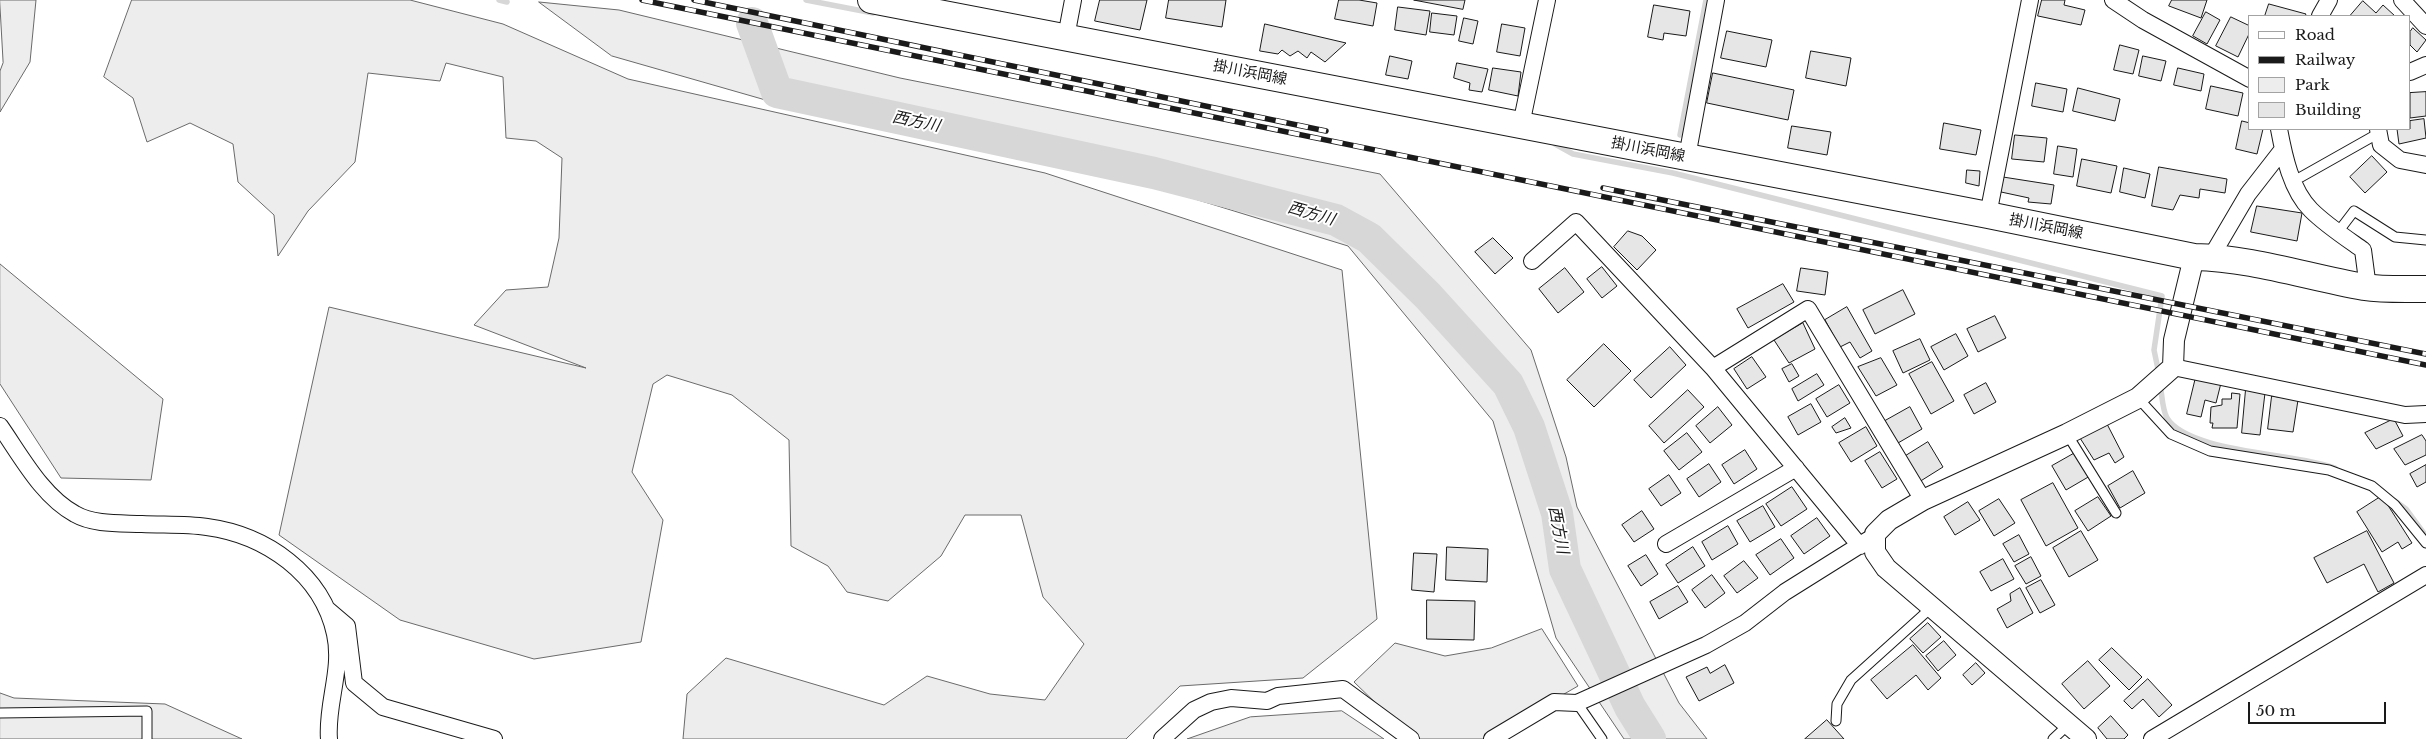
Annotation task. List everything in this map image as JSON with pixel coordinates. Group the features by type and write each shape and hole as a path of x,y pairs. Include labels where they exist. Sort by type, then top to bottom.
{"main road":[{"name":"掛川浜岡線","path":"871,0 2202,257 2272,267 2368,288 2426,289"}],"street":[{"path":"1066,37 1073,0"},
{"path":"1521,125 1547,0"},
{"path":"1687,157 1716,0"},
{"path":"1988,215 2030,0"},
{"path":"2113,0 2143,20 2248,78"},
{"path":"2321,15 2329,0"},
{"path":"2402,0 2426,26"},
{"path":"2411,72 2426,65"},
{"path":"2279,130 2293,180 2303,200 2311,210 2363,250 2368,288"},
{"path":"2378,131 2381,145 2400,160 2426,165"},
{"path":"1492,739 1554,702 1577,703 1706,645 1745,623 1785,592 1868,540 1889,520 1923,500 2067,434 2138,398 2173,368 2174,340 2202,257 2283,149"},
{"path":"1532,261 1576,222 1713,368 1796,468 1868,540 1886,568 2086,739"},
{"path":"1713,368 1808,309 1923,500"},
{"path":"2173,368 2405,415 2426,414"},
{"path":"0,426 42,485 62,506 77,516 103,522 207,527 242,534 271,549 298,568 314,586 327,609 335,634 338,662 330,739"},
{"path":"1666,544 1796,468"},
{"path":"2152,739 2426,575"},
{"path":"327,609 347,626 354,683 383,707 494,739"},
{"path":"1162,739 1194,710 1211,702 1231,698 1267,701 1278,696 1343,689 1412,739"}],"lane":[{"path":"2293,180 2378,131"},
{"path":"2338,232 2354,211 2395,237 2426,240"},
{"path":"2138,398 2171,434 2210,451 2329,470 2372,486 2395,505 2426,543"},
{"path":"2067,434 2116,513"},
{"path":"1836,721 1836,704 1851,680 1932,606"},
{"path":"1577,703 1602,739"},
{"path":"0,713 147,711 147,739"},
{"path":"2053,739 2070,724"}],"green space":[{"path":"0,0 36,0 30,62 0,112 0,71 3,63"},
{"path":"132,0 410,0 503,24 628,79 1045,173 1342,270 1377,619 1303,678 1180,686 1126,739 683,739 687,694 726,658 884,705 927,676 990,694 1045,700 1084,644 1043,597 1021,515 965,515 941,556 888,601 847,592 828,566 791,546 789,440 732,395 667,375 653,384 632,472 663,520 641,642 534,659 400,620 279,535 329,307 586,368 474,325 506,290 548,287 559,238 562,158 536,141 506,138 503,77 446,63 440,81 368,73 355,162 308,211 278,256 274,215 238,182 233,144 190,123 147,142 133,98 104,77"},
{"path":"539,2 619,10 900,78 1380,174 1531,350 1566,457 1577,507 1679,703 1707,739 1624,739 1556,638 1493,421 1348,246 1006,141 776,103 612,56"},
{"path":"0,264 163,399 151,480 61,478 0,384"},
{"path":"1542,629 1578,686 1486,739 1413,739 1354,682 1395,643 1445,656 1491,648"},
{"path":"0,693 14,698 165,704 242,739 0,739"},
{"path":"1342,711 1384,739 1187,739 1250,717"}],"building":[{"path":"1100,0 1147,0 1140,30 1095,21"},
{"path":"1169,0 1226,0 1222,27 1166,18"},
{"path":"1339,0 1359,0 1377,3 1373,26 1335,19"},
{"path":"1414,0 1465,0 1463,9"},
{"path":"2042,0 2065,0 2064,5 2085,10 2081,25 2038,16"},
{"path":"2172,0 2207,0 2201,18 2169,6"},
{"path":"2363,1 2376,13 2383,5 2394,15 2351,15"},
{"path":"2269,4 2306,14 2306,15 2265,15"},
{"path":"1654,5 1690,11 1686,36 1664,33 1663,40 1648,37"},
{"path":"1398,7 1430,11 1426,35 1395,30"},
{"path":"2206,12 2220,20 2207,44 2193,36"},
{"path":"1432,13 1457,16 1454,35 1430,32"},
{"path":"2231,17 2248,25 2248,36 2238,57 2216,46"},
{"path":"1464,18 1478,21 1473,44 1459,41"},
{"path":"1265,24 1346,43 1325,62 1311,52 1307,58 1298,51 1290,56 1282,50 1278,54 1260,51"},
{"path":"1502,24 1525,28 1520,56 1497,52"},
{"path":"2413,28 2426,40 2417,52 2411,46 2411,31"},
{"path":"1727,31 1772,40 1766,67 1721,58"},
{"path":"2120,45 2139,50 2133,74 2114,70"},
{"path":"1811,51 1851,58 1846,86 1806,78"},
{"path":"1390,56 1412,61 1408,79 1386,75"},
{"path":"2143,56 2166,61 2161,81 2139,76"},
{"path":"1457,63 1488,69 1482,92 1469,90 1470,83 1454,78"},
{"path":"1493,68 1521,72 1518,96 1489,90"},
{"path":"2178,68 2204,74 2201,91 2174,85"},
{"path":"1713,73 1794,90 1788,120 1707,103"},
{"path":"2036,83 2067,89 2063,112 2032,106"},
{"path":"2211,86 2243,93 2238,116 2206,109"},
{"path":"2078,88 2120,99 2115,121 2073,111"},
{"path":"2426,92 2426,116 2411,118 2411,93"},
{"path":"2424,119 2426,138 2399,144 2397,130 2411,130 2411,121"},
{"path":"2242,121 2248,122 2248,130 2263,130 2257,154 2236,149"},
{"path":"1944,123 1981,130 1976,155 1940,149"},
{"path":"1792,126 1831,132 1827,155 1788,148"},
{"path":"2015,135 2047,138 2044,162 2012,159"},
{"path":"2058,146 2077,149 2073,177 2054,174"},
{"path":"2372,156 2387,172 2365,193 2350,177"},
{"path":"2082,159 2117,166 2111,193 2077,186"},
{"path":"2159,167 2227,179 2225,193 2200,189 2199,198 2180,195 2173,210 2152,206"},
{"path":"2124,168 2150,174 2145,198 2120,192"},
{"path":"1967,170 1980,171 1979,186 1966,183"},
{"path":"2003,177 2054,185 2051,204 2028,202 2029,198 2001,192"},
{"path":"2257,206 2302,213 2297,241 2251,232"},
{"path":"1628,231 1642,236 1656,250 1637,270 1614,247"},
{"path":"1493,238 1513,258 1495,274 1475,252"},
{"path":"1602,267 1617,286 1602,298 1587,279"},
{"path":"1565,268 1584,292 1558,313 1539,289"},
{"path":"1801,268 1828,272 1825,295 1797,291"},
{"path":"1783,284 1794,302 1748,328 1737,309"},
{"path":"1903,290 1915,314 1875,334 1863,310"},
{"path":"1847,307 1872,351 1860,358 1850,342 1840,347 1825,320"},
{"path":"1995,316 2006,338 1978,352 1967,329"},
{"path":"1803,323 1815,349 1789,363 1774,340"},
{"path":"1956,334 1968,356 1944,370 1931,347"},
{"path":"1920,339 1930,360 1903,373 1893,351"},
{"path":"1604,344 1631,371 1594,407 1567,380"},
{"path":"1670,347 1686,365 1651,398 1634,380"},
{"path":"1752,357 1766,377 1747,389 1734,369"},
{"path":"1881,358 1897,385 1876,396 1858,367"},
{"path":"1932,362 1954,401 1931,414 1909,374"},
{"path":"1792,364 1799,376 1789,382 1782,369"},
{"path":"1817,374 1824,385 1798,401 1792,389"},
{"path":"2196,377 2221,383 2216,403 2205,400 2201,417 2187,414"},
{"path":"1986,383 1996,402 1974,414 1964,395"},
{"path":"1839,385 1850,403 1827,417 1816,399"},
{"path":"2246,389 2265,393 2260,435 2242,433"},
{"path":"1688,390 1704,407 1664,443 1649,426"},
{"path":"2232,393 2240,394 2237,428 2212,428 2213,423 2210,423 2211,407 2222,405 2222,399 2231,399"},
{"path":"2272,396 2298,400 2293,432 2268,429"},
{"path":"1811,404 1821,422 1798,435 1788,417"},
{"path":"1718,407 1732,425 1710,443 1696,426"},
{"path":"1910,407 1922,429 1898,443 1885,421"},
{"path":"1845,418 1851,428 1836,433 1832,427"},
{"path":"2394,419 2403,436 2376,449 2365,433"},
{"path":"2107,424 2124,457 2115,463 2109,453 2094,460 2080,438"},
{"path":"1866,427 1877,446 1851,462 1839,443"},
{"path":"1687,433 1702,452 1679,470 1664,451"},
{"path":"2422,435 2426,441 2426,455 2405,465 2394,449"},
{"path":"1928,442 1943,467 1919,482 1904,457"},
{"path":"1745,450 1757,469 1734,484 1722,465"},
{"path":"1880,452 1897,479 1882,488 1865,461"},
{"path":"2075,453 2090,476 2066,490 2052,466"},
{"path":"1709,464 1721,482 1699,497 1687,479"},
{"path":"2426,465 2426,482 2417,487 2410,474"},
{"path":"2133,471 2145,493 2120,508 2108,486"},
{"path":"1669,475 1681,493 1661,506 1649,489"},
{"path":"2053,483 2078,528 2046,546 2021,500"},
{"path":"1792,487 1807,509 1781,526 1766,504"},
{"path":"2382,496 2412,543 2402,549 2398,542 2382,552 2357,512"},
{"path":"2098,497 2111,516 2088,531 2075,511"},
{"path":"1999,499 2015,523 1994,536 1979,511"},
{"path":"1968,502 1980,520 1955,535 1944,517"},
{"path":"1763,506 1775,527 1750,542 1737,521"},
{"path":"1642,511 1654,529 1634,542 1622,525"},
{"path":"1817,518 1830,536 1804,554 1791,536"},
{"path":"1728,526 1738,544 1712,560 1702,542"},
{"path":"2081,531 2098,560 2069,577 2053,548"},
{"path":"2367,531 2394,583 2378,592 2364,564 2327,583 2314,558"},
{"path":"2019,535 2029,554 2014,562 2003,544"},
{"path":"1781,539 1794,558 1770,575 1756,555"},
{"path":"1447,547 1488,549 1487,582 1446,580"},
{"path":"1693,547 1705,566 1678,583 1666,565"},
{"path":"1414,553 1437,554 1434,592 1412,590"},
{"path":"1646,555 1658,574 1641,586 1628,566"},
{"path":"2031,557 2041,576 2026,584 2015,566"},
{"path":"2003,559 2014,579 1991,591 1980,572"},
{"path":"1744,561 1758,578 1737,593 1724,576"},
{"path":"1712,575 1725,593 1705,608 1692,590"},
{"path":"2041,580 2055,605 2040,613 2026,588"},
{"path":"1678,586 1688,602 1659,619 1650,602"},
{"path":"2020,588 2033,613 2007,628 1997,609 2011,601 2010,594"},
{"path":"1427,600 1475,601 1474,640 1427,639"},
{"path":"1928,623 1941,637 1923,653 1910,639"},
{"path":"1944,641 1956,655 1938,671 1926,656"},
{"path":"1913,645 1941,678 1928,690 1916,675 1887,699 1871,680"},
{"path":"2112,648 2142,677 2129,690 2099,660"},
{"path":"2088,661 2110,686 2084,709 2062,684"},
{"path":"1976,663 1985,673 1972,685 1963,675"},
{"path":"1725,665 1734,683 1699,701 1686,677 1707,667 1710,673"},
{"path":"2148,679 2172,705 2159,717 2143,699 2132,709 2124,701"},
{"path":"2111,716 2128,735 2124,739 2107,739 2098,728"},
{"path":"1827,720 1844,739 1805,739"}],"waterway":[{"path":"499,0 507,2"},
{"path":"806,0 873,13"},
{"path":"1680,135 1706,0"},
{"name":"西方川","path":"752,23 777,92 1154,173 1336,220 1369,238 1428,296 1508,384 1529,427 1557,513 1565,569 1630,707 1650,739"},
{"path":"1555,144 1573,154 1673,173 2162,296 2154,350 2159,374"},
{"path":"2160,384 2165,414 2179,430 2219,445 2318,463 2335,468"},
{"path":"2395,501 2406,509 2426,536"}],"railway":[{"path":"642,0 2426,365"},
{"path":"694,0 1326,131"},
{"path":"1603,188 2426,354"}]}
